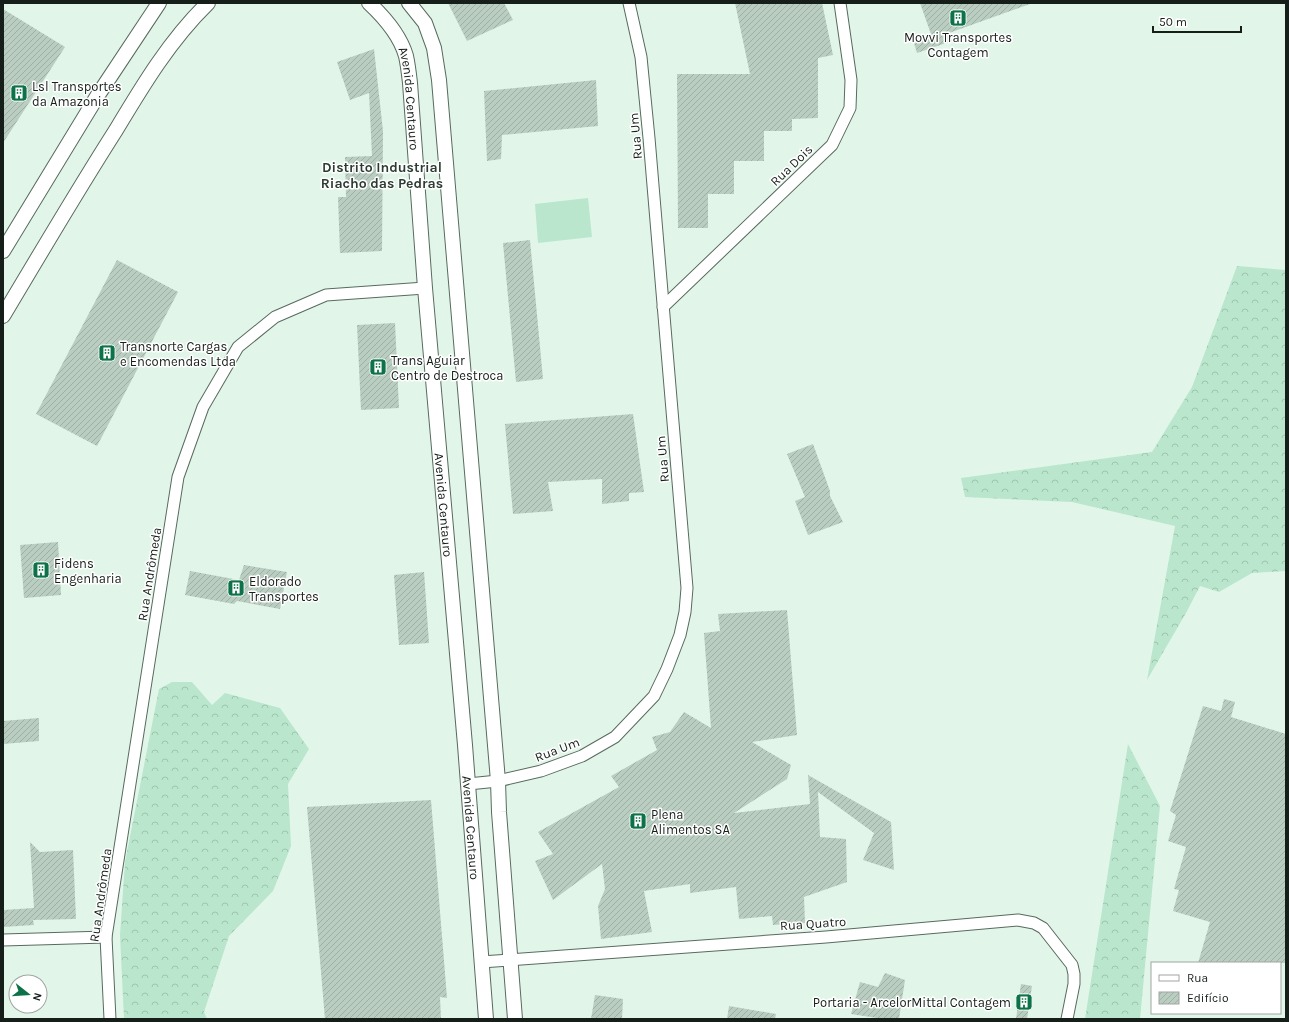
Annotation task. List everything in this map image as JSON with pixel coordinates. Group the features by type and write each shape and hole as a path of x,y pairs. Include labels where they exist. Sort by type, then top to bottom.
{"street":[{"path":"3,251 98,95 159,3"},
{"path":"3,316 70,202 156,65 190,20 208,3"},
{"name":"Avenida Centauro","path":"369,3 383,16 395,33 406,54 410,83 425,288 468,784 486,1019"},
{"path":"409,3 425,24 434,48 440,80 498,781 499,812 515,1019"},
{"name":"Rua Um","path":"468,784 498,781 541,771 582,756 615,737 654,696 667,669 680,635 685,612 687,588 649,138 640,57 629,3"},
{"name":"Rua Dois","path":"663,307 832,145 850,108 851,80 840,3"},
{"name":"Rua Andrômeda","path":"110,1019 106,937 178,477 202,407 238,348 275,317 326,295 425,288"},
{"name":"Rua Quatro","path":"481,962 826,937 1018,920 1034,923 1043,928 1072,966 1074,984 1067,1019"},
{"path":"3,940 106,937"}],"green space":[{"path":"588,198 592,237 538,243 535,204"},
{"path":"1237,266 1286,270 1286,571 1252,573 1219,592 1200,586 1147,680 1175,526 1072,502 965,497 961,478 1152,452 1192,387"},
{"path":"172,682 192,682 212,705 225,693 280,708 309,749 288,784 291,846 273,891 229,936 204,1012 207,1019 124,1019 120,935 125,862 159,689"},
{"path":"1128,744 1160,806 1140,1019 1085,1019"}],"building":[{"path":"448,3 504,3 513,20 467,41"},
{"path":"735,3 822,3 833,55 818,58 818,118 792,119 792,131 764,131 764,161 734,161 734,194 708,194 708,228 678,228 677,74 750,74"},
{"name":"Movvi Transportes Contagem","path":"920,3 1030,4 949,33 952,41 917,53 914,43 932,37"},
{"name":"Lsl Transportes da Amazonia","path":"3,9 65,47 3,143"},
{"path":"374,49 383,131 382,251 340,253 338,197 346,197 345,157 372,156 369,93 350,100 337,62"},
{"path":"596,80 598,126 502,135 501,159 487,161 484,91"},
{"path":"530,240 543,379 516,382 503,243"},
{"name":"Transnorte Cargas e Encomendas Ltda","path":"117,260 178,292 97,446 36,414"},
{"name":"Trans Aguiar Centro de Destroca","path":"395,323 399,408 361,410 357,325"},
{"path":"633,414 644,492 629,493 629,501 602,504 602,479 548,482 553,511 513,514 505,424"},
{"path":"813,444 830,491 830,496 843,522 808,535 795,501 805,497 787,454"},
{"name":"Fidens Engenharia","path":"58,542 61,595 24,598 20,545"},
{"name":"Eldorado Transportes","path":"244,565 287,572 280,609 237,601 234,604 185,595 190,571 239,580"},
{"path":"424,572 429,643 399,645 394,575"},
{"path":"787,610 797,735 752,742 791,765 787,779 734,813 810,804 808,775 891,822 894,870 863,860 874,833 818,792 820,837 846,839 847,882 804,897 805,923 773,925 772,916 739,919 736,887 690,893 690,884 644,891 652,932 601,939 598,906 605,889 602,864 553,900 535,861 553,854 538,832 619,787 611,776 657,750 652,737 670,732 684,712 711,728 704,633 720,631 718,614"},
{"path":"1224,699 1235,702 1231,717 1286,734 1286,963 1198,962 1210,922 1173,911 1179,890 1174,889 1186,847 1168,841 1176,815 1170,811 1203,706 1221,711"},
{"path":"39,718 39,741 3,744 3,721"},
{"path":"431,800 447,998 440,997 441,1019 325,1019 307,807"},
{"path":"30,842 40,852 73,850 76,919 33,920 34,925 3,927 3,910 34,908"},
{"path":"885,973 905,980 899,1019 876,1019 877,1018 851,1014 860,982 878,987"},
{"name":"Portaria - ArcelorMittal Contagem","path":"1021,984 1032,986 1027,1019 1016,1019"},
{"path":"595,995 623,999 622,1019 591,1019"},
{"path":"729,1006 776,1014 775,1019 727,1019"}],"place":[{"name":"Movvi Transportes Contagem","path":"958,18"},
{"name":"Lsl Transportes da Amazonia","path":"19,93"},
{"name":"Transnorte Cargas e Encomendas Ltda","path":"107,353"},
{"name":"Trans Aguiar Centro de Destroca","path":"378,367"},
{"name":"Fidens Engenharia","path":"41,570"},
{"name":"Eldorado Transportes","path":"236,588"},
{"name":"Plena Alimentos SA","path":"638,821"},
{"name":"Portaria - ArcelorMittal Contagem","path":"1024,1002"}],"district":[{"name":"Distrito Industrial Riacho das Pedras","path":"382,176"}]}
